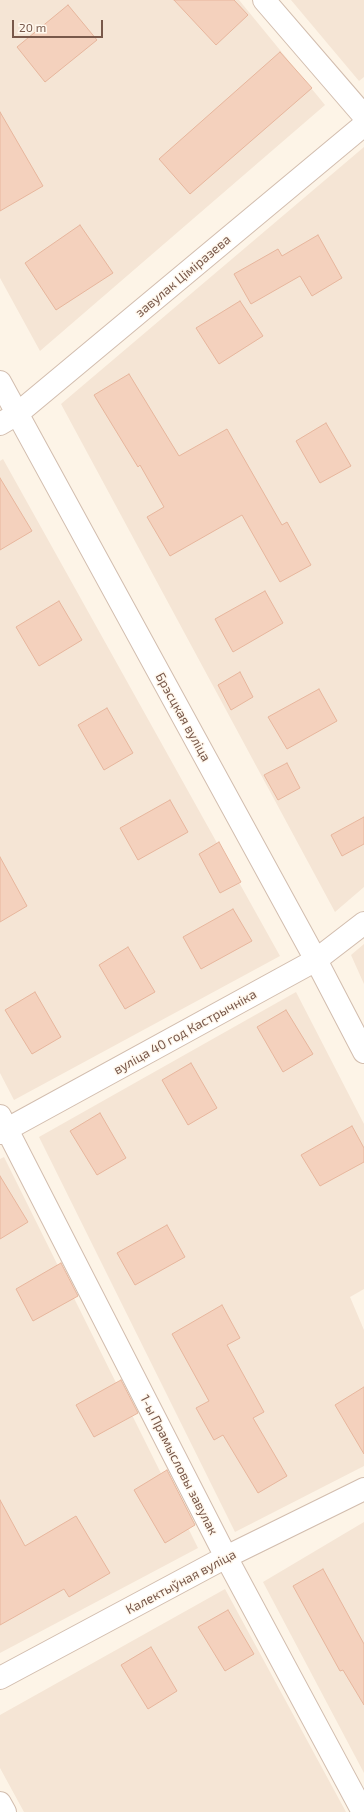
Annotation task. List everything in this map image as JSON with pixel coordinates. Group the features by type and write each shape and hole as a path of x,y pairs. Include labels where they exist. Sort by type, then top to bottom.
{"street":[{"path":"264,0 364,116"},
{"name":"завулак Ціміразева","path":"8,419 364,125"},
{"name":"Брэсцкая вуліца","path":"0,382 8,419 316,960 364,1052"},
{"name":"вуліца 40 год Кастрычніка","path":"2,1126 316,960 364,923"},
{"name":"1-ы Прамысловы завулак","path":"2,1126 226,1557 363,1812"},
{"name":"Калектыўная вуліца","path":"0,1678 226,1557 364,1489"},
{"path":"0,1803 5,1812"}],"shaded area":[{"path":"0,0 239,0 325,105 40,351 0,278"},
{"path":"291,0 364,0 364,77 359,81"},
{"path":"364,147 364,887 335,912 61,404"},
{"path":"3,459 280,956 14,1100 0,1073 0,461"},
{"path":"364,944 364,984 351,955"},
{"path":"296,992 364,1124 364,1289 350,1297 364,1330 364,1466 235,1532 39,1137"},
{"path":"4,1157 198,1548 0,1653 0,1159"},
{"path":"364,1522 364,1773 263,1582"},
{"path":"225,1589 346,1812 24,1812 0,1768 0,1715"}],"building":[{"path":"174,0 234,0 248,15 216,45"},
{"path":"68,5 97,40 45,82 17,47"},
{"path":"280,52 312,88 190,194 159,159"},
{"path":"0,112 43,186 0,211"},
{"path":"80,225 113,273 56,310 25,263"},
{"path":"318,235 342,278 312,296 300,276 251,304 234,274 278,249 282,256"},
{"path":"240,301 263,336 219,364 196,328"},
{"path":"129,374 179,456 227,429 282,525 287,522 311,565 280,582 242,515 170,556 147,517 164,507 140,465 138,467 94,395"},
{"path":"326,423 351,466 320,483 296,441"},
{"path":"0,478 32,531 0,550"},
{"path":"265,591 283,623 233,652 215,619"},
{"path":"59,601 82,640 39,666 16,627"},
{"path":"240,672 253,697 231,710 218,685"},
{"path":"319,689 337,721 287,749 268,717"},
{"path":"107,708 133,753 104,770 78,725"},
{"path":"287,763 300,788 278,800 264,775"},
{"path":"170,800 188,832 138,860 120,828"},
{"path":"364,817 364,844 342,856 331,835"},
{"path":"219,842 241,882 220,893 199,854"},
{"path":"0,857 27,906 0,922"},
{"path":"233,909 252,941 201,969 183,937"},
{"path":"128,947 155,992 125,1009 99,965"},
{"path":"35,992 61,1037 32,1054 5,1010"},
{"path":"286,1010 313,1054 283,1072 257,1027"},
{"path":"191,1063 217,1108 188,1125 162,1080"},
{"path":"100,1113 126,1158 97,1175 70,1131"},
{"path":"352,1126 364,1148 364,1162 320,1186 301,1155"},
{"path":"0,1176 28,1222 0,1239"},
{"path":"167,1225 185,1257 135,1285 117,1253"},
{"path":"61,1263 78,1296 33,1321 16,1289"},
{"path":"222,1305 240,1338 227,1345 264,1412 253,1418 287,1476 258,1493 223,1435 214,1440 196,1408 209,1401 172,1334"},
{"path":"121,1380 138,1413 94,1437 76,1405"},
{"path":"364,1387 364,1454 335,1405"},
{"path":"167,1470 195,1525 165,1543 134,1490"},
{"path":"0,1500 25,1546 76,1516 110,1573 69,1597 64,1589 0,1625"},
{"path":"323,1569 364,1644 364,1705 343,1670 340,1671 293,1586"},
{"path":"228,1610 254,1654 225,1671 198,1627"},
{"path":"151,1647 177,1691 148,1709 121,1665"}]}
